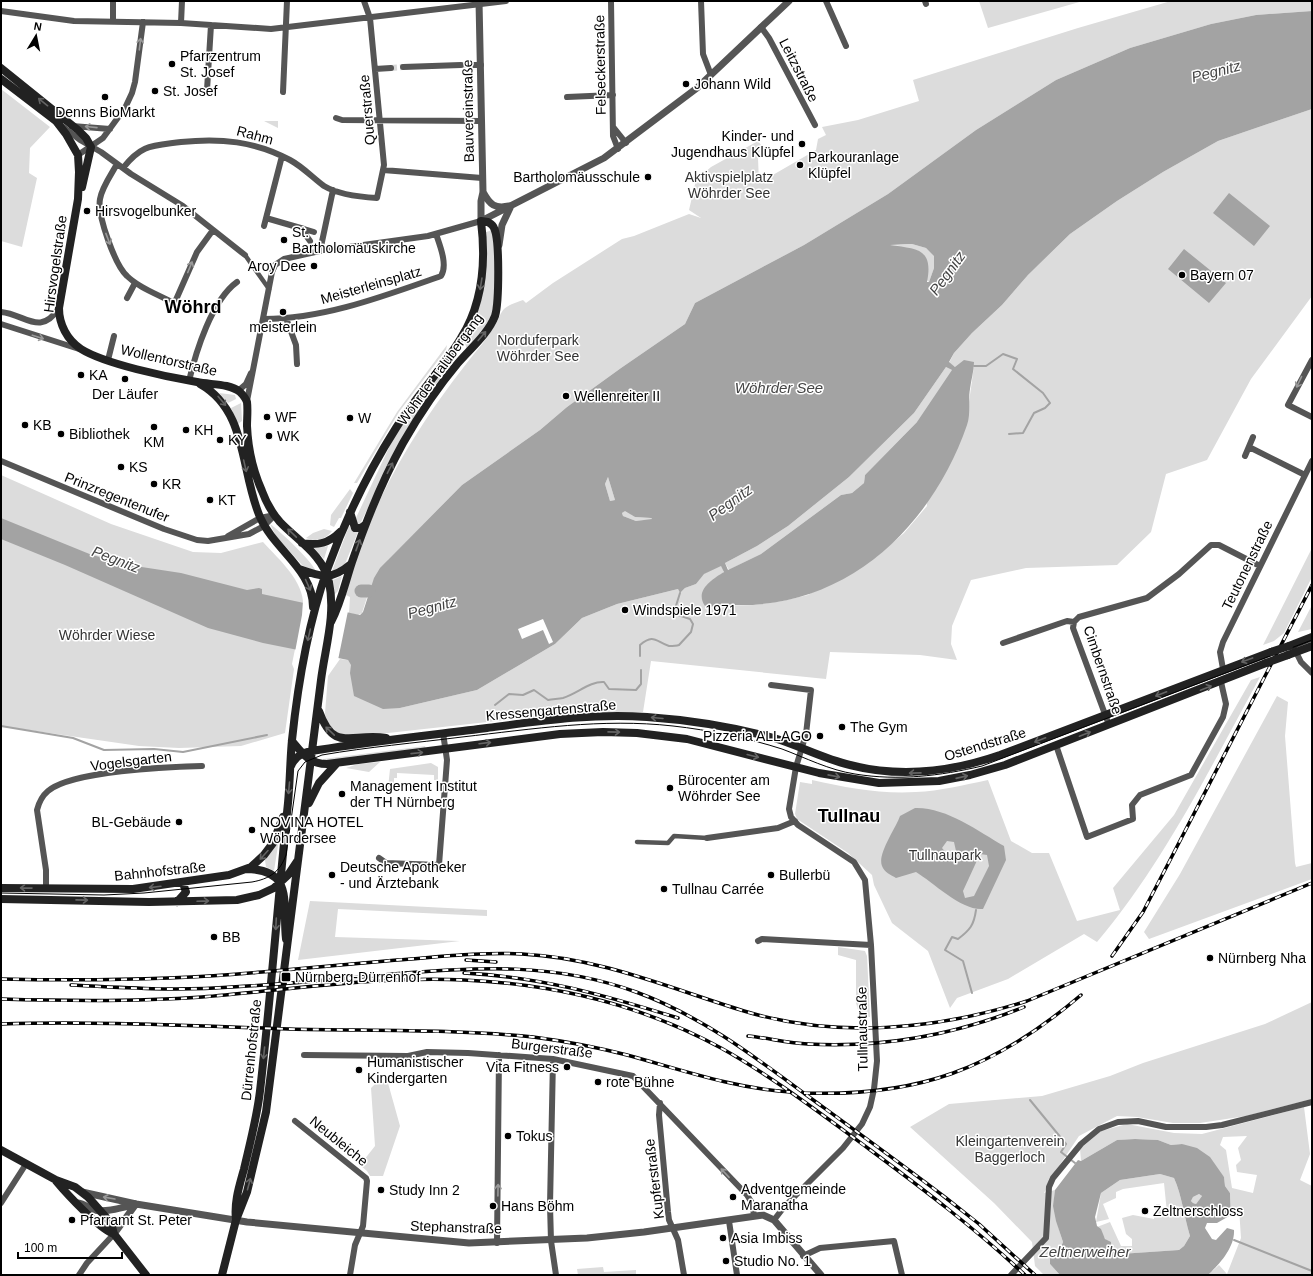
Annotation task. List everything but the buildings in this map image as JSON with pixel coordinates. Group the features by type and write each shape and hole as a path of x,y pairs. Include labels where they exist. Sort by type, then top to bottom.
{"main road":[{"path":"1,68 86,138 91,147"},
{"path":"1,79 56,122 66,134 78,155"},
{"name":"Hirsvogelstraße","path":"78,199 89,160 91,147"},
{"name":"Hirsvogelstraße","path":"78,155 80,172 78,199 59,308 60,319 65,332 81,349"},
{"name":"Wöhrder Talübergang","path":"315,604 350,512 396,428 458,343 471,318 480,287 484,252 482,221 488,222 494,228 498,261 498,302 494,318 487,330 434,395 404,442 382,483 335,608"},
{"path":"458,343 462,350 458,364"},
{"name":"Wollentorstraße","path":"81,349 108,360 189,381 211,384 238,391"},
{"path":"198,383 209,389 221,399 230,412 236,428 250,486 260,518 276,543 299,569 310,586 315,604 314,616 305,654 292,740 290,767"},
{"path":"238,391 247,401 247,427 250,452 262,492 275,515 318,559 326,575 335,608 324,658 312,751"},
{"path":"236,428 247,427"},
{"path":"350,512 355,528 360,528 365,525"},
{"path":"302,543 325,543 342,530"},
{"path":"299,569 326,575 338,574 351,564"},
{"name":"Ostendstraße","path":"796,767 827,775 872,782 904,784 932,782 986,771 1221,682 1266,663 1312,637"},
{"name":"Ostendstraße","path":"802,747 835,760 863,768 903,773 932,772 959,767 989,759 1271,652 1312,646"},
{"path":"1221,682 1224,669"},
{"name":"Kressengartenstraße","path":"318,708 327,729 337,737 347,739 373,736 394,740"},
{"name":"Kressengartenstraße","path":"302,753 443,733 568,718 635,716 734,728 802,747"},
{"name":"Kressengartenstraße","path":"312,761 320,764 337,763 571,733 637,733 697,742 796,767"},
{"path":"292,740 302,753 312,761"},
{"name":"Dürrenhofstraße","path":"222,1275 236,1220 246,1198 265,1122 306,811 312,751"},
{"path":"290,767 294,760 302,753"},
{"name":"Dürrenhofstraße","path":"306,811 319,782 337,763"},
{"name":"Dürrenhofstraße","path":"236,1220 235,1201 260,1095 275,946 279,883 290,767"},
{"name":"Bahnhofstraße","path":"1,888 126,889 183,883 245,870 258,861 269,850 287,809"},
{"name":"Bahnhofstraße","path":"1,899 177,902 244,898 265,892 279,883 300,858"},
{"path":"245,870 267,871 279,883"},
{"path":"177,902 186,892 183,883"},
{"name":"Dürrenhofstraße","path":"279,883 285,900 284,922 288,951"},
{"path":"1,1150 56,1180 75,1187 81,1192 111,1223 114,1234 146,1275"},
{"path":"56,1180 68,1195 103,1228 114,1234"}],"street":[{"path":"113,1 113,21"},
{"path":"181,23 182,1"},
{"path":"283,92 287,1"},
{"name":"Querstraße","path":"364,1 370,18 380,120 383,170 377,198"},
{"path":"1,11 74,21 181,23 271,29 370,18 479,3 506,1"},
{"name":"Felseckerstraße","path":"611,1 614,140 618,149"},
{"path":"701,1 703,54 711,75"},
{"path":"238,391 246,384 251,372 264,319 273,269 284,259 320,251 436,234 482,221 604,158 618,149 711,75 789,1"},
{"path":"826,1 846,46"},
{"name":"Bauvereinstraße","path":"479,3 483,192 481,201 482,221"},
{"path":"78,155 83,150 91,147 103,138 125,108 132,93 143,22"},
{"path":"207,90 211,25"},
{"name":"Leitzstraße","path":"761,27 769,38 815,125"},
{"path":"472,65 481,64"},
{"path":"403,67 461,65"},
{"path":"375,69 391,68"},
{"path":"567,97 613,95"},
{"path":"336,118 342,120 481,121"},
{"path":"56,122 91,147 183,206 245,255 269,289"},
{"path":"72,126 110,129"},
{"name":"Felseckerstraße","path":"614,128 626,143"},
{"name":"Rahm","path":"123,168 133,155 144,148 197,141 224,140 244,142 264,148 282,156 298,165 325,186 333,190 377,198"},
{"path":"264,226 282,156"},
{"path":"117,164 101,194 100,212 108,240 118,264 125,275 135,283 172,302 175,302 196,252 213,230"},
{"path":"383,170 482,178"},
{"path":"320,251 333,190"},
{"path":"483,192 490,203 494,206 511,206"},
{"path":"498,261 502,225 511,206"},
{"path":"266,218 314,232"},
{"path":"304,229 305,234 310,241"},
{"name":"Meisterleinsplatz","path":"264,319 286,318 332,310 441,276 444,264 436,234"},
{"path":"189,381 201,338 216,309 230,287 237,282"},
{"path":"127,298 135,283"},
{"path":"1,312 13,314 33,323 39,323 51,318 59,308"},
{"path":"286,318 296,345 297,364"},
{"path":"1,324 81,349"},
{"path":"108,360 114,336"},
{"path":"1312,360 1288,405 1312,417"},
{"path":"247,401 250,392 251,372"},
{"path":"1245,456 1253,437"},
{"path":"1249,447 1305,475"},
{"name":"Teutonenstraße","path":"1224,669 1220,648 1312,461"},
{"name":"Prinzregentenufer","path":"1,462 181,536 208,541 249,534 264,526 275,515"},
{"name":"Prinzregentenufer","path":"227,537 260,518 275,515"},
{"name":"Cimbernstraße","path":"1109,725 1073,628 1074,622 1079,617 1147,598 1179,574 1211,545 1219,545 1260,566"},
{"name":"Cimbernstraße","path":"1003,643 1067,621 1074,622"},
{"path":"1291,649 1312,673"},
{"path":"1056,745 1087,837 1132,819 1132,805 1140,795 1191,775 1223,717 1226,704 1221,682"},
{"path":"637,842 668,843 674,836 707,838 778,828 795,821 791,817 789,809 796,767 806,730 811,690 771,685"},
{"path":"380,858 386,863 439,865 446,749 443,733"},
{"name":"Vogelsgarten","path":"46,889 46,870 37,810 38,804 48,791 59,785 99,774 202,766"},
{"name":"Tullnaustraße","path":"774,1220 787,1204 843,1148 862,1124 868,1113 874,1089 877,1060 871,945 864,880 854,862 795,821"},
{"path":"758,941 762,939 871,945"},
{"name":"Burgerstraße","path":"304,1055 408,1056 427,1052 499,1055 553,1059 633,1076 747,1195 752,1203 754,1215"},
{"path":"497,1243 499,1055"},
{"path":"553,1059 550,1205 551,1241 556,1275"},
{"path":"1011,1275 1046,1238 1049,1187 1053,1178 1081,1144 1099,1129 1118,1122 1138,1121 1166,1126 1206,1127 1222,1125 1312,1102"},
{"name":"Kupferstraße","path":"660,1103 659,1115 668,1212 678,1240 684,1275"},
{"name":"Neubleiche","path":"295,1121 366,1178 363,1226 359,1234"},
{"path":"1,1203 26,1164"},
{"name":"Stephanstraße","path":"81,1192 136,1204 236,1220 359,1234 450,1242 497,1243 551,1241 729,1221 754,1215 763,1215 774,1220"},
{"path":"78,1203 86,1205 94,1210 101,1211"},
{"path":"79,1275 114,1234 136,1204"},
{"name":"Stephanstraße","path":"101,1211 136,1204"},
{"path":"774,1220 803,1256 821,1275"},
{"path":"729,1221 738,1275"},
{"path":"350,1275 355,1245 359,1234"},
{"path":"803,1256 820,1248 894,1241 902,1275"}],"green space":[{"path":"979,1 1083,1 988,28"},
{"path":"1171,1 1312,1 1312,11 1256,15 1211,24 1130,48 1056,80 976,130 888,194 804,245 695,303 685,324 621,368 567,407 540,430 462,485 388,560 369,591 362,613 358,615 349,613 350,597 346,595 356,560 383,493 419,430 439,400 483,343 503,311 510,305 523,300 526,303 553,283 622,239 634,236 689,214 701,218 689,210 696,180 711,167 758,141 761,145 758,158 759,183 816,150 818,139 826,135 822,127 858,120 919,101 913,80 1078,28"},
{"path":"1,89 50,127 30,148 29,173 37,178 22,247 1,241"},
{"path":"1312,109 1312,296 1251,379 1207,460 1166,474 1151,532 1117,565 1026,568 971,580 952,626 951,644 957,660 920,655 830,652 826,679 651,661 643,712 570,713 352,737 335,732 326,720 325,713 328,676 340,659 348,660 351,664 351,668 400,708 477,690 555,644 582,618 617,604 678,589 680,593 685,588 696,584 703,574 721,565 724,571 705,606 755,605 808,595 877,556 904,533 927,506 917,422 865,475 864,483 852,493 841,495 761,554 729,570 725,563 757,546 788,526 849,477 914,413 946,367 952,370 969,402 974,366 955,367 949,363 954,353 972,333 1002,305 1028,275 1070,234 1117,201 1163,172 1218,141"},
{"path":"264,121 278,121 278,128"},
{"path":"493,230 495,288 493,311 485,328 466,351 466,346 463,340 475,314 486,232"},
{"path":"912,244 926,248 934,255 934,268 929,282 889,246"},
{"path":"447,345 446,350 399,412 357,483 354,483 397,412"},
{"path":"457,351 458,355 424,400 401,441 359,526 355,520 394,437 415,404"},
{"path":"219,393 235,395 236,399 228,403"},
{"path":"241,403 242,421 238,424 231,408"},
{"name":"Wöhrder Wiese","path":"1,475 111,524 193,552 221,553 263,542 285,565 297,582 303,601 303,612 292,664 294,669 285,733 241,746 179,748 139,746 1,726"},
{"path":"608,477 615,500 610,501 605,484"},
{"path":"350,489 353,493 341,518 339,518 334,527 330,525 331,515"},
{"path":"625,510 635,517 651,518 652,520 636,521 623,516 622,513"},
{"path":"270,524 304,555 316,572 302,565 276,536"},
{"path":"349,526 353,531 358,532 345,564 341,568 332,571"},
{"path":"324,529 332,531 323,538 317,540 306,538 313,533"},
{"path":"328,546 324,559 314,548"},
{"path":"1312,548 1312,577 1284,633 1274,641 1263,645"},
{"path":"342,576 338,591 335,594 333,580"},
{"path":"1312,605 1312,629 1298,632"},
{"name":"Tullnaupark","path":"1260,677 1185,814 1165,847 1144,880 1097,942 1084,934 1008,979 957,998 950,1008 928,951 892,923 874,885 872,875 848,853 797,819 795,814 800,782 812,784 812,780 864,790 916,792 952,788 988,780 1011,841 1032,853 1049,853 1077,921 1120,910 1113,888 1174,815 1251,680"},
{"path":"1277,696 1288,702 1285,736 1295,863 1296,867 1312,863 1312,879 1149,939 1144,932 1180,874"},
{"path":"425,746 426,749 323,761 323,759"},
{"path":"380,762 369,772 346,768 358,764"},
{"path":"431,763 438,767 438,780 434,780 434,775 397,773 397,778 394,778 394,785 429,787 430,791 388,788 390,769"},
{"path":"278,839 274,871 266,867 265,860"},
{"path":"310,901 487,910 487,916 338,909 335,937 460,941 298,960"},
{"path":"838,947 865,951 867,956 870,1017 860,1016 856,1003 856,960 838,955"},
{"name":"Kleingartenverein Baggerloch","path":"1312,1002 1312,1099 1246,1116 1200,1123 1173,1123 1137,1117 1117,1116 1079,1136 1055,1172 1044,1193 1055,1190 1056,1216 1063,1242 1061,1247 1050,1253 1050,1264 1060,1275 1044,1275 1035,1266 1032,1242 994,1203 910,1127 949,1104 1042,1096 1110,1076 1143,1063 1265,1024"},
{"path":"378,1081 388,1083 400,1126 383,1176 370,1176 360,1165 375,1146 371,1088"},
{"path":"1304,1107 1310,1154 1300,1180 1312,1186 1312,1275 1208,1275 1219,1265 1227,1274 1241,1238 1239,1208 1231,1207 1230,1193 1225,1186 1224,1177 1182,1144 1171,1145 1158,1140 1117,1140 1081,1161 1080,1149 1101,1131 1127,1124 1174,1133 1202,1134","holes":["1247,1136 1238,1148 1241,1160 1236,1165 1237,1172 1257,1175 1253,1193 1232,1188 1226,1150 1220,1145 1223,1137"]},
{"path":"1160,1174 1174,1178 1190,1236 1184,1246 1179,1250 1120,1254 1111,1247 1097,1227 1110,1222 1121,1246 1132,1246 1132,1239 1126,1234 1122,1218 1133,1215 1154,1219 1156,1204 1160,1204 1161,1213 1167,1213 1164,1183 1123,1189 1116,1192 1116,1198 1103,1204 1109,1219 1096,1222 1101,1193 1120,1180"},
{"path":"1199,1194 1202,1196 1196,1204 1193,1203 1191,1201 1193,1197"},
{"path":"603,1267 604,1272 636,1270 636,1275 578,1275 577,1269"}],"water":[{"name":"Wöhrder See","path":"1312,11 1312,109 1218,141 1163,172 1117,201 1070,234 1028,275 1002,305 972,333 954,353 949,362 955,367 964,360 974,362 969,393 969,416 967,425 952,462 932,496 908,527 880,554 849,576 814,592 776,602 712,607 705,606 702,600 703,590 710,582 724,572 721,566 704,574 696,584 685,588 680,593 678,589 617,604 582,618 555,644 477,690 400,708 383,709 354,696 350,673 351,665 348,660 263,643 208,628 65,565 1,539 1,518 92,555 135,566 181,573 247,590 259,588 262,589 262,594 360,615 363,612 374,578 380,568 462,485 540,430 567,407 621,368 685,324 695,303 804,245 888,194 976,130 1056,80 1130,48 1211,24 1256,15","holes":["912,244 926,248 934,256 934,268 929,282 927,282 928,262 925,256 915,249 890,245","946,367 952,370 917,422 865,475 864,483 852,493 841,495 761,554 728,570 725,563 757,546 788,526 849,477 914,413","608,477 615,500 610,501 605,484","625,511 635,517 652,519 636,521 623,516 622,513"]},
{"path":"1229,193 1270,226 1254,246 1213,213"},
{"path":"1184,249 1226,283 1209,303 1168,269"},
{"path":"915,808 938,811 973,827 1004,846 1006,860 983,909 966,906 916,872 896,878 884,870 881,861 884,848 900,816","holes":["947,841 954,842 956,851 948,855 942,848","980,854 987,855 989,866 974,896 965,898 963,891"]},
{"name":"Zeltnerweiher","path":"1117,1140 1158,1140 1171,1145 1182,1144 1197,1148 1210,1157 1224,1177 1225,1186 1230,1193 1231,1215 1217,1223 1207,1223 1205,1228 1212,1239 1216,1240 1227,1228 1234,1230 1234,1236 1226,1255 1208,1275 1060,1275 1050,1264 1050,1253 1061,1247 1063,1242 1053,1206 1055,1190 1078,1160 1081,1161","holes":["1160,1174 1174,1178 1190,1236 1184,1246 1179,1250 1120,1254 1111,1247 1111,1242 1105,1239 1101,1229 1097,1226 1095,1217 1101,1193 1120,1180","1199,1194 1202,1196 1196,1204 1193,1203 1191,1201 1193,1197"]}],"pier":[{"path":"303,601 348,611 338,660 295,652"},
{"path":"543,619 553,642 549,644 543,630 522,639 518,629"}],"waterway":[{"path":"974,366 986,366 1003,354 1017,359 1013,369 1043,393 1050,403 1045,408 1034,413 1023,433 1009,434"},
{"path":"361,591 369,591"},
{"path":"640,656 640,645 645,641 652,639 669,646 677,646 691,632 693,624 690,619 678,615 675,609 680,593"},
{"path":"495,705 509,694 523,695 534,690 548,700 559,699 599,682 604,682 609,689 636,690 641,684 641,670"},
{"name":"Pegnitz","path":"1,726 73,738 104,750 154,749 183,752 267,735"},
{"path":"972,993 963,961 945,950 952,937 958,939 966,933 973,923 976,910"},
{"path":"1030,1100 1066,1144 1061,1152 1075,1163"},
{"path":"1234,1240 1312,1271"}],"tunnel":[{"path":"461,65 472,65"},
{"path":"391,68 403,67"}],"tram line":[{"path":"1,893 104,895 144,893 252,882 269,877 281,866 286,855 298,771 305,762 322,755 374,747 541,728 620,723 673,726 742,738 782,749 836,770 855,774 887,777 935,775 982,766 1312,640"}],"railway":[{"path":"1112,956 1143,912 1312,585"},
{"path":"1,979 99,980 197,977 460,955 522,954 579,961 607,968 634,975 744,1011 779,1020 850,1028 886,1027 957,1019 1027,1001 1312,883"},
{"path":"466,960 496,962"},
{"path":"71,985 152,989 192,989 485,969 545,971 605,982 659,1001 681,1012 703,1024 765,1064 946,1198 979,1224 1035,1275"},
{"path":"464,973 520,978 572,988 678,1018"},
{"path":"1,999 102,1001 177,999 333,984 431,979 498,982 531,986 597,999 660,1020 691,1033 721,1048 778,1083 929,1194 968,1225 1025,1275"},
{"path":"804,1093 845,1093 883,1090 919,1083 953,1073 985,1060 1017,1042 1049,1021 1081,995"},
{"path":"748,1036 793,1043 836,1045 864,1044 918,1038 945,1032 998,1017 1024,1007"},
{"path":"1,1024 109,1023 289,1029 442,1031 503,1034 580,1044 748,1087 790,1092"}],"place":[{"name":"Pfarrzentrum St. Josef","path":"172,64"},
{"name":"Johann Wild","path":"686,84"},
{"name":"St. Josef","path":"155,91"},
{"name":"Denns BioMarkt","path":"105,97"},
{"name":"Kinder- und Jugendhaus Klüpfel","path":"802,144"},
{"name":"Parkouranlage Klüpfel","path":"800,165"},
{"name":"Bartholomäusschule","path":"648,177"},
{"name":"Hirsvogelbunker","path":"87,211"},
{"name":"St. Bartholomäuskirche","path":"284,240"},
{"name":"Aroy Dee","path":"314,266"},
{"name":"Bayern 07","path":"1182,275"},
{"name":"meisterlein","path":"283,312"},
{"name":"KA","path":"81,375"},
{"name":"Der Läufer","path":"125,379"},
{"name":"Wellenreiter II","path":"566,396"},
{"name":"WF","path":"267,417"},
{"name":"W","path":"350,418"},
{"name":"KB","path":"25,425"},
{"name":"KM","path":"154,427"},
{"name":"KH","path":"186,430"},
{"name":"Bibliothek","path":"61,434"},
{"name":"WK","path":"269,436"},
{"name":"KY","path":"220,440"},
{"name":"KS","path":"121,467"},
{"name":"KR","path":"154,484"},
{"name":"KT","path":"210,500"},
{"name":"Windspiele 1971","path":"625,610"},
{"name":"The Gym","path":"842,727"},
{"name":"Pizzeria ALLAGO","path":"820,736"},
{"name":"Bürocenter am Wöhrder See","path":"670,788"},
{"name":"Management Institut der TH Nürnberg","path":"342,794"},
{"name":"BL-Gebäude","path":"179,822"},
{"name":"NOVINA HOTEL Wöhrdersee","path":"252,830"},
{"name":"Deutsche Apotheker - und Ärztebank","path":"332,875"},
{"name":"Bullerbü","path":"771,875"},
{"name":"Tullnau Carrée","path":"664,889"},
{"name":"BB","path":"214,937"},
{"name":"Nürnberg Nha","path":"1210,958"},
{"name":"Nürnberg-Dürrenhof","path":"286,977"},
{"name":"Vita Fitness","path":"567,1067"},
{"name":"Humanistischer Kindergarten","path":"359,1070"},
{"name":"rote Bühne","path":"598,1082"},
{"name":"Tokus","path":"508,1136"},
{"name":"Study Inn 2","path":"381,1190"},
{"name":"Adventgemeinde Maranatha","path":"733,1197"},
{"name":"Hans Böhm","path":"493,1206"},
{"name":"Zeltnerschloss","path":"1145,1211"},
{"name":"Pfarramt St. Peter","path":"72,1220"},
{"name":"Asia Imbiss","path":"723,1238"},
{"name":"Studio No. 1","path":"726,1261"}],"district":[{"name":"Wöhrd","path":"193,307"},
{"name":"Tullnau","path":"849,816"}],"park label":[{"name":"Aktivspielplatz Wöhrder See","path":"729,186"},
{"name":"Norduferpark Wöhrder See","path":"538,348"}]}
